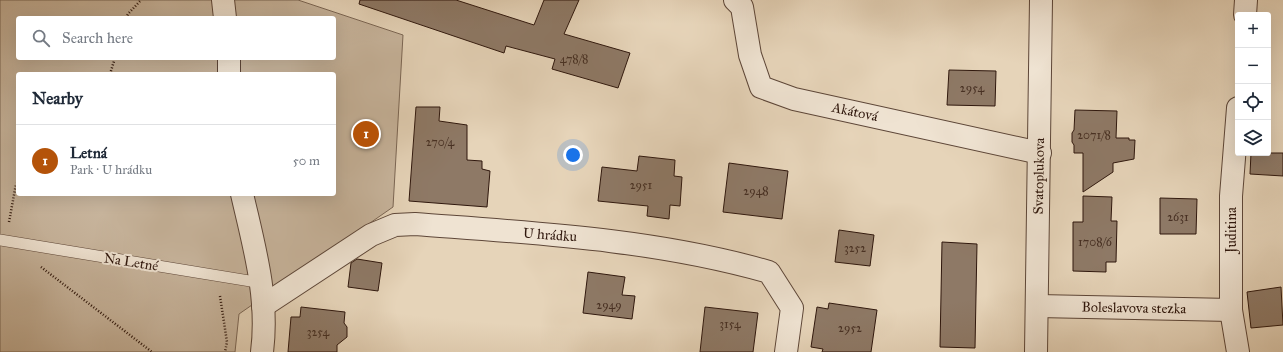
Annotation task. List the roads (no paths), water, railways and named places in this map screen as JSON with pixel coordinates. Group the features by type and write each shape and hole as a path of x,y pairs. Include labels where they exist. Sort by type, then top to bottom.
{"street":[{"path":"223,0 225,16"},
{"name":"Akátová","path":"735,0 742,7 750,55 761,87 794,99 1040,153"},
{"name":"Svatoplukova","path":"1036,352 1038,306 1041,0"},
{"path":"1245,12 1246,0"},
{"path":"228,60 229,72"},
{"name":"Juditina","path":"1237,120 1231,196 1231,310 1238,352"},
{"path":"242,196 262,283 264,338 262,352"},
{"name":"U hrádku","path":"263,306 371,235 395,225 414,224 584,237 724,259 769,272 792,308 786,352"},
{"name":"Boleslavova stezka","path":"1038,306 1231,310"}],"lane":[{"name":"Na Letné","path":"3,241 262,283"}],"place":[{"name":"Letná","path":"366,134"}]}
